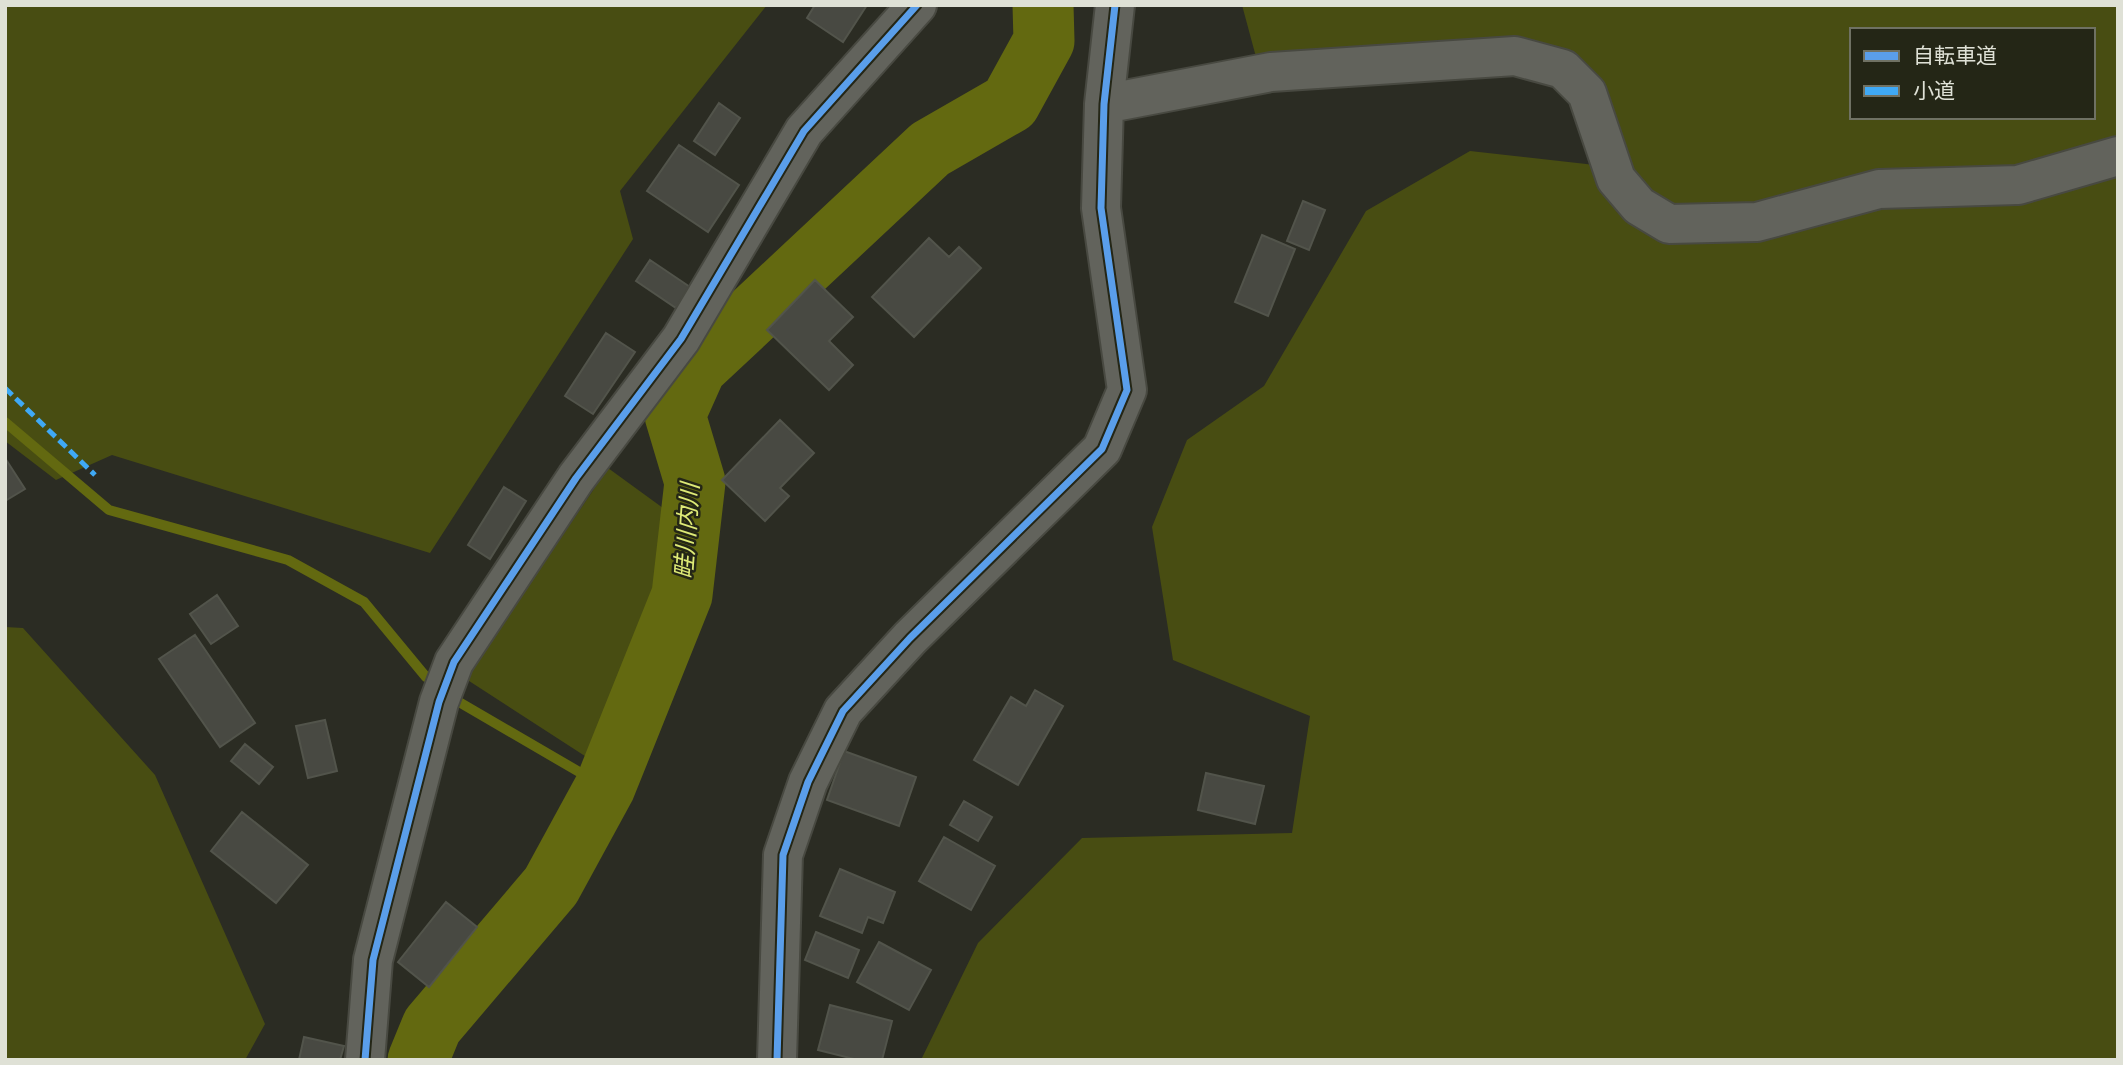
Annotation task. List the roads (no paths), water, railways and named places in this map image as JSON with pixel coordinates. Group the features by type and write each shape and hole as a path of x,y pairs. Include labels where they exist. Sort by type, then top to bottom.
{"street":[{"path":"365,1060 373,960 439,702 454,662 576,478 681,339 804,131 917,5"},
{"path":"777,1060 783,856 808,782 843,711 910,638 1102,449 1127,390 1101,208 1104,104 1115,5"},
{"path":"1104,104 1271,72 1515,56 1563,69 1587,93 1615,179 1639,206 1669,224 1757,222 1879,189 2018,185 2118,156"}],"waterway":[{"name":"畦川内川","path":"418,1060 432,1026 551,886 605,787 682,595 695,482 675,415 696,368 930,149 1010,103 1044,41 1043,5"},
{"path":"5,422 109,510 288,560 364,602 426,677"},
{"path":"459,702 605,787"}]}
